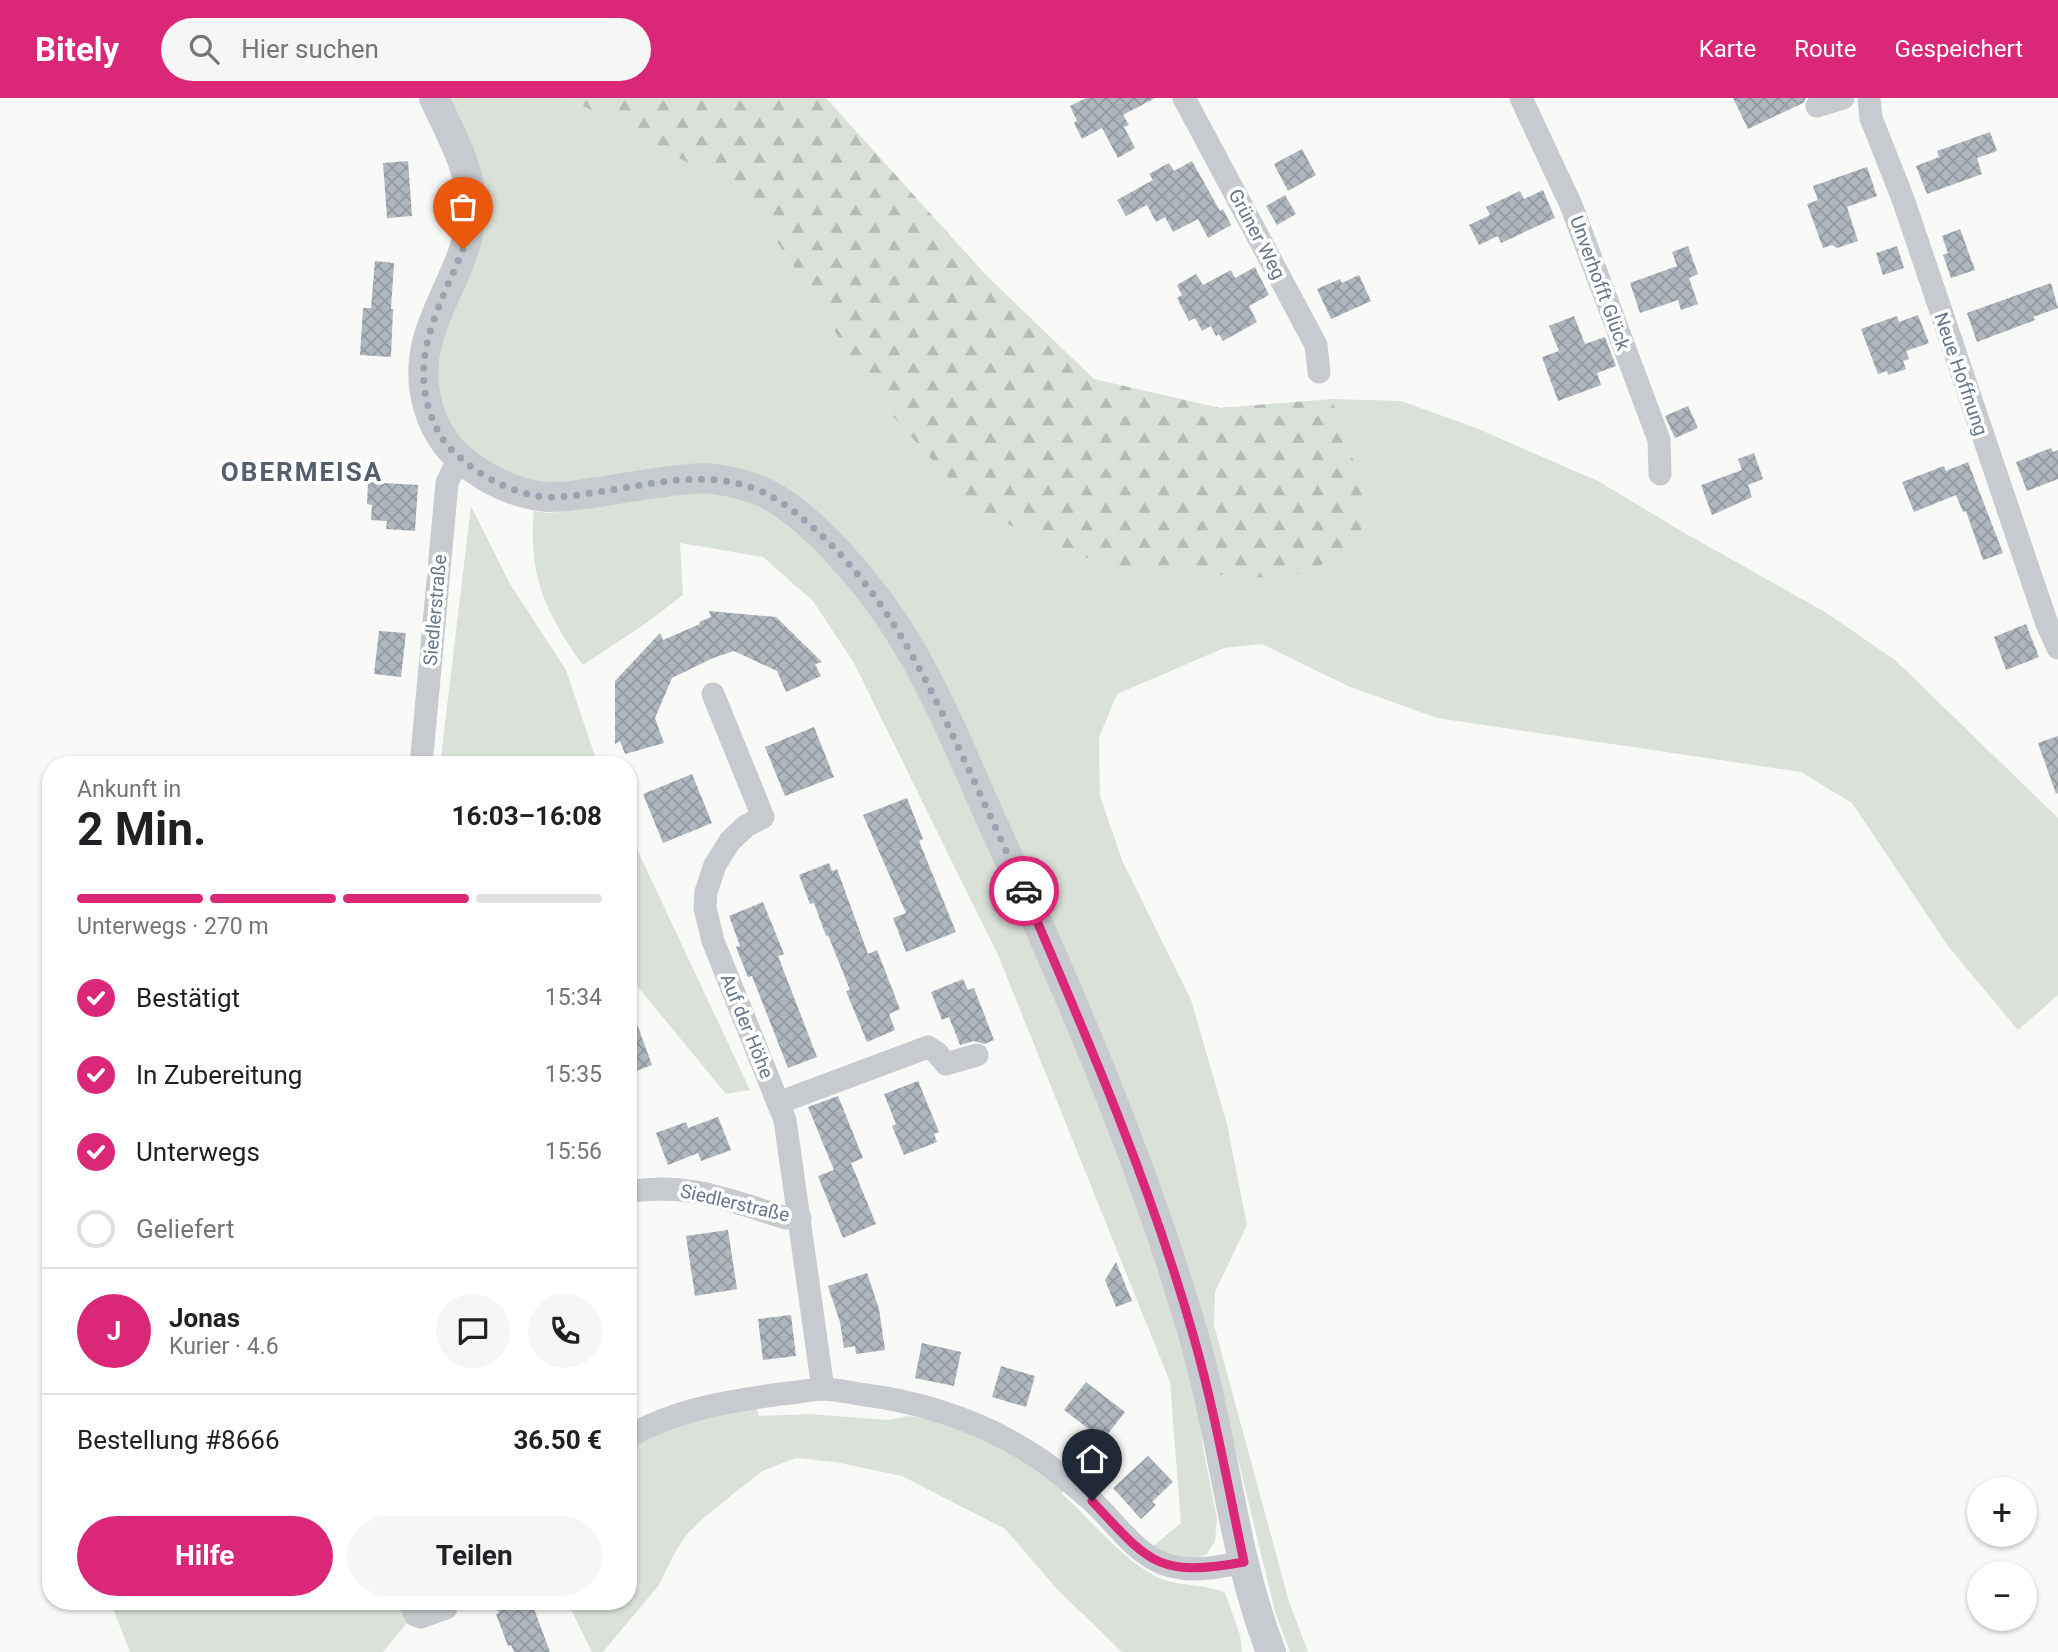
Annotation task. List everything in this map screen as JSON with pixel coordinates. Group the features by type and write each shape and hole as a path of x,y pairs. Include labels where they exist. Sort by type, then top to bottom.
{"street":[{"path":"434,98 465,170 471,215 463,249 423,358 426,400 435,426 449,448 481,474 529,495 566,497 705,478 756,489 788,507 832,546 893,621 934,695 1024,890 1139,1173 1194,1339 1210,1398 1244,1562 1271,1652"},
{"name":"Grüner Weg","path":"1184,98 1316,345 1319,372"},
{"name":"Unverhofft Glück","path":"1521,98 1572,205 1659,440 1660,474"},
{"path":"1817,106 1843,98"},
{"name":"Neue Hoffnung","path":"1869,98 1871,118 1902,199 2047,624 2058,648"},
{"name":"Siedlerstraße","path":"422,756 447,483 458,457"},
{"name":"Auf der Höhe","path":"713,694 763,817 746,826 730,841 715,865 706,892 705,908 713,941 778,1103 788,1137 823,1389"},
{"path":"778,1103 928,1047 946,1064 977,1055"},
{"name":"Siedlerstraße","path":"637,1191 666,1187 700,1192 786,1218 800,1218"},
{"path":"637,1433 704,1407 747,1398 823,1389 890,1398 931,1408 977,1425 1021,1447 1092,1501 1128,1541 1162,1564 1181,1569 1244,1562"},
{"path":"413,1610 415,1615 421,1617 440,1610"}],"green space":[{"path":"446,98 569,98 743,193 795,268 878,400 979,512 1111,568 1363,488 1332,399 1401,401 1476,428 1600,482 1825,612 1895,660 2058,818 2058,995 2018,1030 1948,946 1852,803 1801,772 1437,718 1348,686 1262,644 1224,648 1117,694 1099,737 1100,796 1122,860 1191,1000 1227,1124 1247,1225 1215,1292 1214,1325 1289,1602 1308,1652 1290,1652 1276,1615 1235,1447 978,760 795,496 566,486 505,475 453,435 438,397 437,355 464,276"},
{"path":"569,98 826,98 986,275 1094,379 1220,408 1332,399 1363,488 1360,549 1286,579 1111,568 979,512 878,400 795,268 743,193"},
{"path":"694,489 734,495 766,507 824,554 902,657 1013,895 1129,1178 1195,1384 1203,1448 1217,1519 1215,1541 1207,1554 1194,1559 1168,1555 1153,1546 1181,1523 1170,1382 998,955 854,663 813,601 763,557 680,543 683,595 583,665 550,611 537,575 534,511 548,513 578,510"},
{"path":"471,506 510,584 566,670 595,756 441,756"},
{"path":"637,849 750,1090 726,1094 637,986"},
{"path":"756,1406 759,1416 809,1414 888,1420 909,1416 931,1419 977,1436 1017,1456 1064,1490 1062,1494 1132,1561 1145,1570 1165,1580 1225,1593 1240,1635 1242,1652 1122,1652 1056,1588 1005,1529 902,1476 835,1462 796,1458 762,1471 707,1515 686,1535 659,1585 603,1652 592,1652 571,1610 637,1610 637,1443 678,1424"},
{"path":"114,1610 404,1610 407,1623 383,1652 130,1652"}],"building":[{"path":"1086,98 1155,98 1123,115 1129,125 1124,127 1135,148 1118,158 1102,128 1082,139 1070,106"},
{"path":"1733,98 1806,98 1803,103 1748,129"},
{"path":"1990,132 1997,151 1977,158 1982,174 1927,194 1916,166 1939,157 1937,151"},
{"path":"1302,149 1316,175 1288,191 1274,164"},
{"path":"408,161 412,216 387,218 383,163"},
{"path":"1192,161 1220,211 1223,209 1231,225 1208,238 1198,219 1173,232 1165,217 1156,222 1147,205 1126,216 1117,200 1153,180 1149,174 1169,163 1174,171"},
{"path":"1867,167 1877,196 1847,207 1858,241 1837,248 1832,245 1823,248 1807,204 1818,200 1813,186"},
{"path":"1543,190 1555,218 1501,243 1498,236 1479,245 1469,225 1490,215 1486,207 1520,191 1524,199"},
{"path":"1285,195 1296,214 1277,225 1266,206"},
{"path":"1960,229 1975,270 1951,278 1943,255 1948,253 1942,236"},
{"path":"1688,246 1698,274 1689,278 1698,304 1681,310 1678,300 1640,313 1630,283 1677,266 1672,252"},
{"path":"1897,246 1904,268 1883,275 1876,253"},
{"path":"375,261 394,263 391,357 360,355 363,308 371,308"},
{"path":"1255,267 1269,295 1249,306 1257,322 1223,341 1219,334 1216,336 1211,326 1202,331 1195,318 1189,321 1177,298 1182,295 1177,285 1196,274 1203,285 1231,270 1235,278"},
{"path":"1359,275 1371,301 1331,319 1317,289 1340,279 1342,283"},
{"path":"2051,283 2058,308 2033,317 2035,320 1977,342 1967,313"},
{"path":"1918,315 1929,343 1906,351 1909,359 1903,361 1906,369 1888,375 1887,371 1878,374 1861,329 1897,316 1899,322"},
{"path":"1574,316 1585,344 1605,337 1616,366 1597,373 1601,385 1558,401 1542,357 1559,351 1549,326"},
{"path":"1688,406 1698,428 1675,438 1665,416"},
{"path":"2051,448 2053,452 2058,450 2058,479 2027,491 2016,462"},
{"path":"1754,453 1763,479 1748,485 1752,497 1712,515 1701,485 1742,470 1738,459"},
{"path":"1968,462 2003,553 1983,560 1966,511 1963,512 1956,495 1914,512 1902,482 1944,466 1946,471"},
{"path":"368,482 418,485 415,531 386,529 387,521 371,520 372,505 367,504"},
{"path":"709,611 776,617 822,662 815,664 821,676 786,692 777,671 734,651 713,658 672,678 655,718 664,743 625,754 620,741 615,744 615,681 660,633 663,640 700,624 699,622 711,617"},
{"path":"2026,624 2039,657 2006,670 1994,637"},
{"path":"379,631 406,633 401,677 374,674"},
{"path":"814,727 834,777 785,796 765,747"},
{"path":"2058,736 2058,793 2056,794 2038,743"},
{"path":"692,774 712,823 663,843 643,794"},
{"path":"907,798 923,839 919,841 956,932 906,952 893,918 906,913 863,815"},
{"path":"829,863 832,871 837,869 868,954 877,950 900,1009 889,1014 895,1030 867,1042 846,991 850,990 828,935 826,936 814,903 810,904 799,875"},
{"path":"763,902 784,954 778,956 817,1057 788,1068 752,976 748,977 736,947 740,946 729,916"},
{"path":"963,979 968,990 974,988 994,1040 984,1044 974,1041 960,1045 949,1017 942,1020 931,992"},
{"path":"637,1024 652,1065 637,1071"},
{"path":"918,1081 939,1132 934,1134 937,1142 904,1155 892,1126 896,1124 884,1094"},
{"path":"838,1096 863,1158 851,1163 876,1224 843,1238 818,1176 834,1170 808,1107"},
{"path":"718,1117 731,1150 701,1161 698,1153 668,1165 656,1133 686,1122 688,1128"},
{"path":"728,1230 737,1289 695,1296 686,1236"},
{"path":"1116,1262 1132,1301 1116,1307 1105,1280"},
{"path":"867,1273 879,1309 885,1350 856,1354 855,1346 844,1348 840,1322 828,1286"},
{"path":"791,1315 796,1356 763,1360 758,1319"},
{"path":"922,1343 961,1352 954,1386 915,1378"},
{"path":"1001,1366 1035,1376 1026,1407 992,1397"},
{"path":"1086,1382 1125,1412 1103,1440 1064,1410"},
{"path":"1148,1456 1173,1482 1152,1502 1156,1505 1141,1519 1113,1488"},
{"path":"498,1610 534,1610 550,1652 514,1652 511,1645 508,1646 496,1614 499,1613"}],"way so far":[{"path":"463,249 434,319 423,358 424,385 430,414 449,448 481,474 529,495 566,497 705,478 745,485 766,493 788,507 832,546 852,568 876,597 912,651 1024,891"}],"district":[{"name":"OBERMEISA","path":"302,472"}],"route":[{"path":"1024,891 1139,1173 1172,1267 1210,1398 1244,1562 1181,1569 1162,1564 1128,1541 1092,1501"}]}
